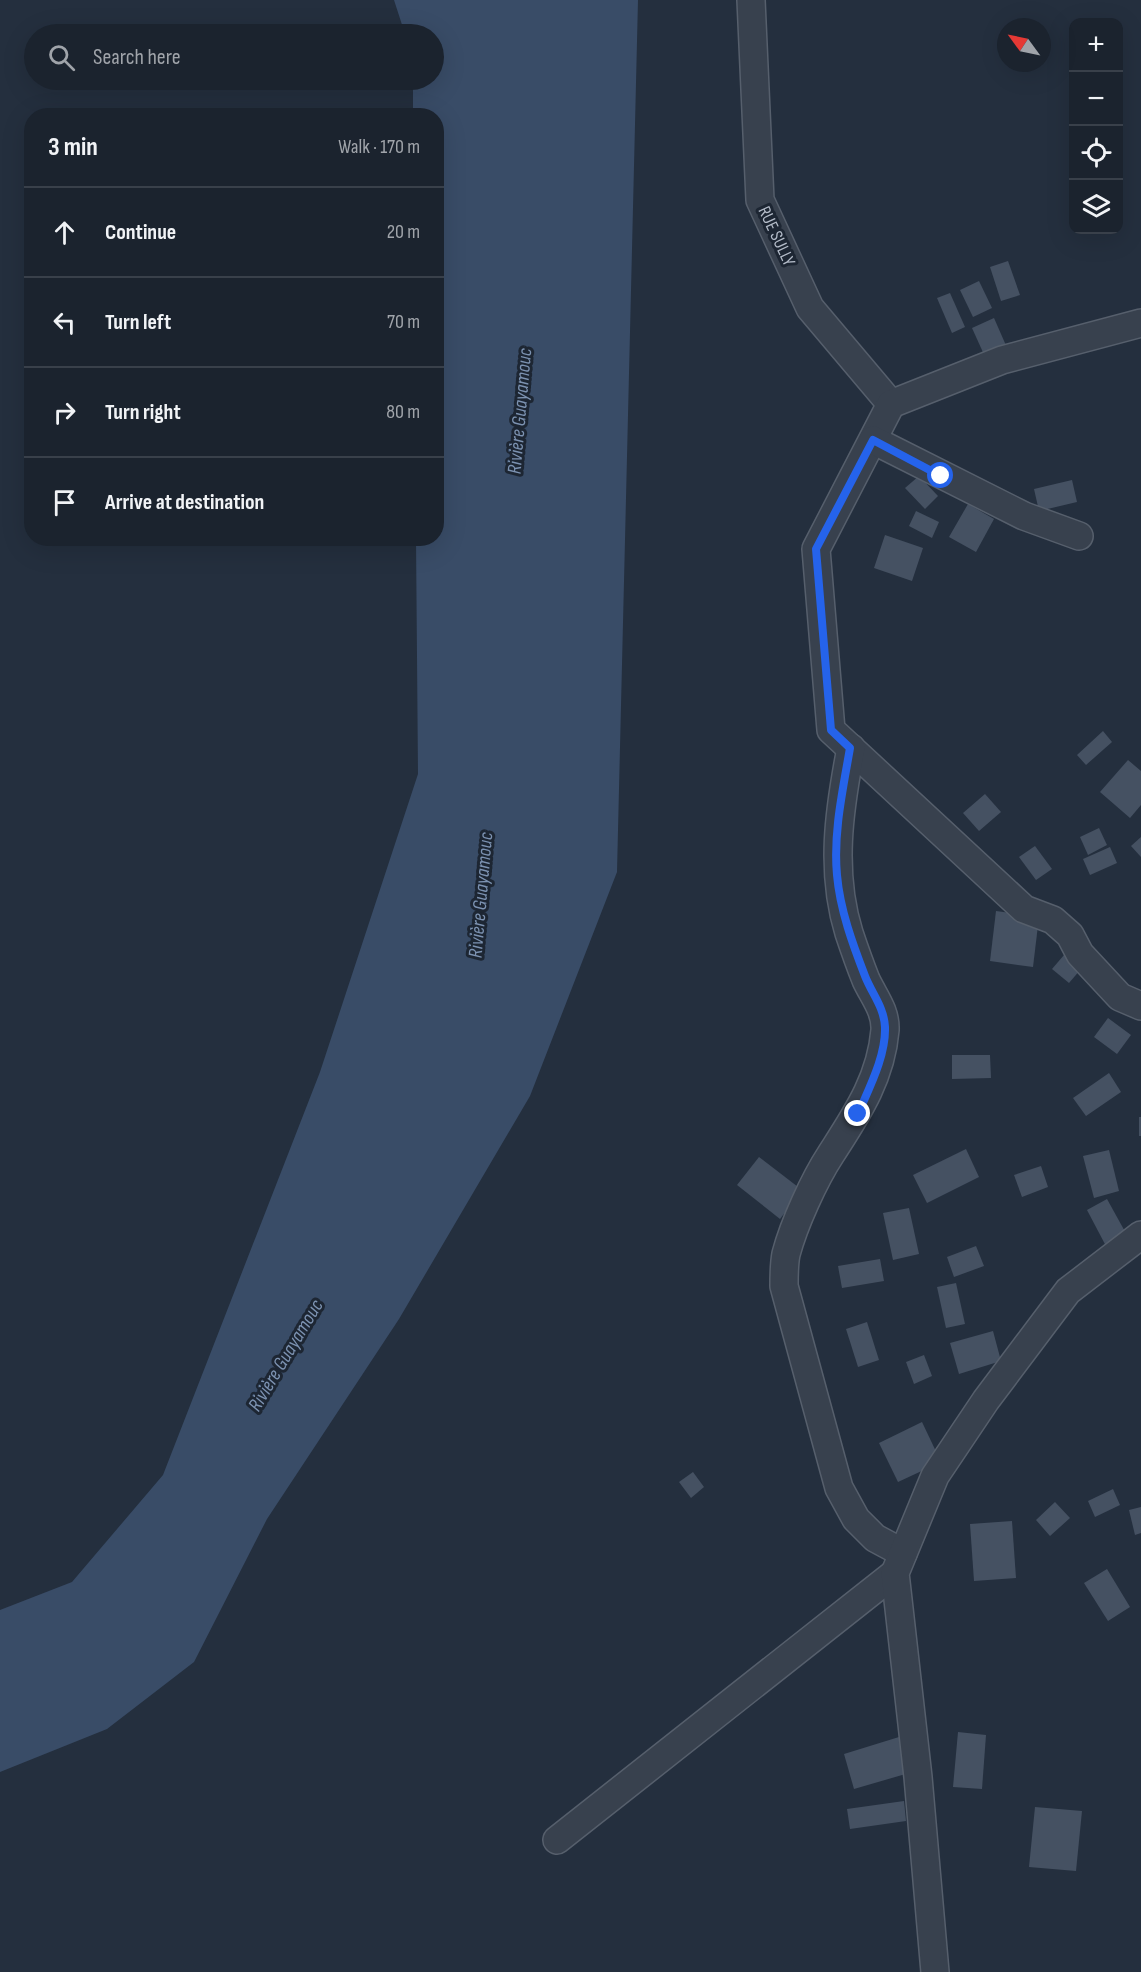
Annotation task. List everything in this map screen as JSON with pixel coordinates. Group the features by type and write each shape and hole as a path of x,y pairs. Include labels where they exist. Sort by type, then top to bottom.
{"street":[{"name":"RUE SULLY","path":"751,0 760,200 810,308 891,404"},
{"path":"1141,323 1002,360 891,404 816,549 831,730 1024,909 1053,920 1070,935 1080,954 1120,997 1141,1006"},
{"path":"873,440 1024,516 1079,536"},
{"path":"850,748 843,790 837,876 849,932 866,979 882,1009 885,1029 878,1067 858,1114 830,1156 800,1218 786,1255 784,1286 839,1488 856,1519 899,1563"},
{"path":"935,1972 899,1563 935,1476 986,1401 1068,1291 1141,1235"},
{"path":"557,1840 899,1563"}],"water":[{"name":"Rivière Guayamouc","path":"394,0 638,0 617,872 530,1096 399,1319 267,1519 194,1662 107,1729 0,1772 0,1610 72,1582 163,1475 320,1072 418,774 416,546 444,546 444,108 413,108 413,90 444,90 444,24 402,24"}],"building":[{"path":"1008,261 1020,295 1001,301 990,267"},
{"path":"979,281 992,308 973,317 960,290"},
{"path":"950,293 965,327 952,333 937,298"},
{"path":"994,318 1008,350 986,359 972,328"},
{"path":"919,476 938,496 925,509 905,488"},
{"path":"1072,480 1077,502 1039,511 1034,489"},
{"path":"968,504 994,519 976,552 949,537"},
{"path":"916,511 939,522 932,538 909,526"},
{"path":"885,535 923,548 912,581 874,568"},
{"path":"1103,731 1112,742 1086,765 1077,755"},
{"path":"1128,760 1141,771 1141,805 1130,818 1100,792"},
{"path":"985,794 1001,812 979,831 963,813"},
{"path":"1099,828 1107,845 1088,855 1080,837"},
{"path":"1141,837 1141,857 1131,846"},
{"path":"1035,846 1052,869 1036,880 1019,857"},
{"path":"1110,847 1117,863 1090,875 1083,859"},
{"path":"996,911 1039,917 1033,967 990,961"},
{"path":"1064,955 1081,969 1069,983 1052,969"},
{"path":"1108,1018 1131,1035 1117,1054 1094,1037"},
{"path":"952,1055 990,1055 991,1078 952,1079"},
{"path":"1109,1073 1121,1092 1086,1116 1073,1098"},
{"path":"1139,1117 1141,1117 1141,1136 1139,1136"},
{"path":"966,1149 979,1177 927,1203 913,1175"},
{"path":"1109,1150 1119,1191 1094,1198 1083,1156"},
{"path":"759,1157 802,1190 780,1219 737,1185"},
{"path":"1041,1166 1048,1187 1022,1197 1014,1175"},
{"path":"1107,1199 1128,1237 1107,1248 1087,1210"},
{"path":"909,1208 919,1254 893,1260 883,1213"},
{"path":"976,1246 984,1266 954,1277 947,1257"},
{"path":"880,1259 884,1281 842,1288 838,1266"},
{"path":"956,1283 965,1324 946,1328 937,1287"},
{"path":"867,1322 879,1360 858,1367 846,1329"},
{"path":"993,1331 1001,1361 959,1374 950,1343"},
{"path":"924,1355 932,1376 914,1384 906,1362"},
{"path":"922,1422 941,1462 898,1482 879,1443"},
{"path":"693,1472 704,1487 691,1498 679,1482"},
{"path":"1113,1489 1120,1505 1095,1517 1088,1501"},
{"path":"1055,1502 1070,1518 1050,1536 1036,1520"},
{"path":"1141,1507 1141,1533 1135,1535 1129,1510"},
{"path":"1012,1521 1016,1578 974,1581 970,1524"},
{"path":"1107,1569 1130,1607 1108,1621 1084,1583"},
{"path":"958,1732 986,1735 982,1789 953,1787"},
{"path":"899,1737 909,1773 854,1789 844,1754"},
{"path":"904,1801 906,1821 850,1829 847,1809"},
{"path":"1035,1807 1082,1811 1076,1871 1029,1867"}],"route":[{"path":"858,1114 878,1067 885,1029 882,1009 866,979 849,932 837,876 838,836 850,748 831,730 816,549 873,440 941,476"}]}
